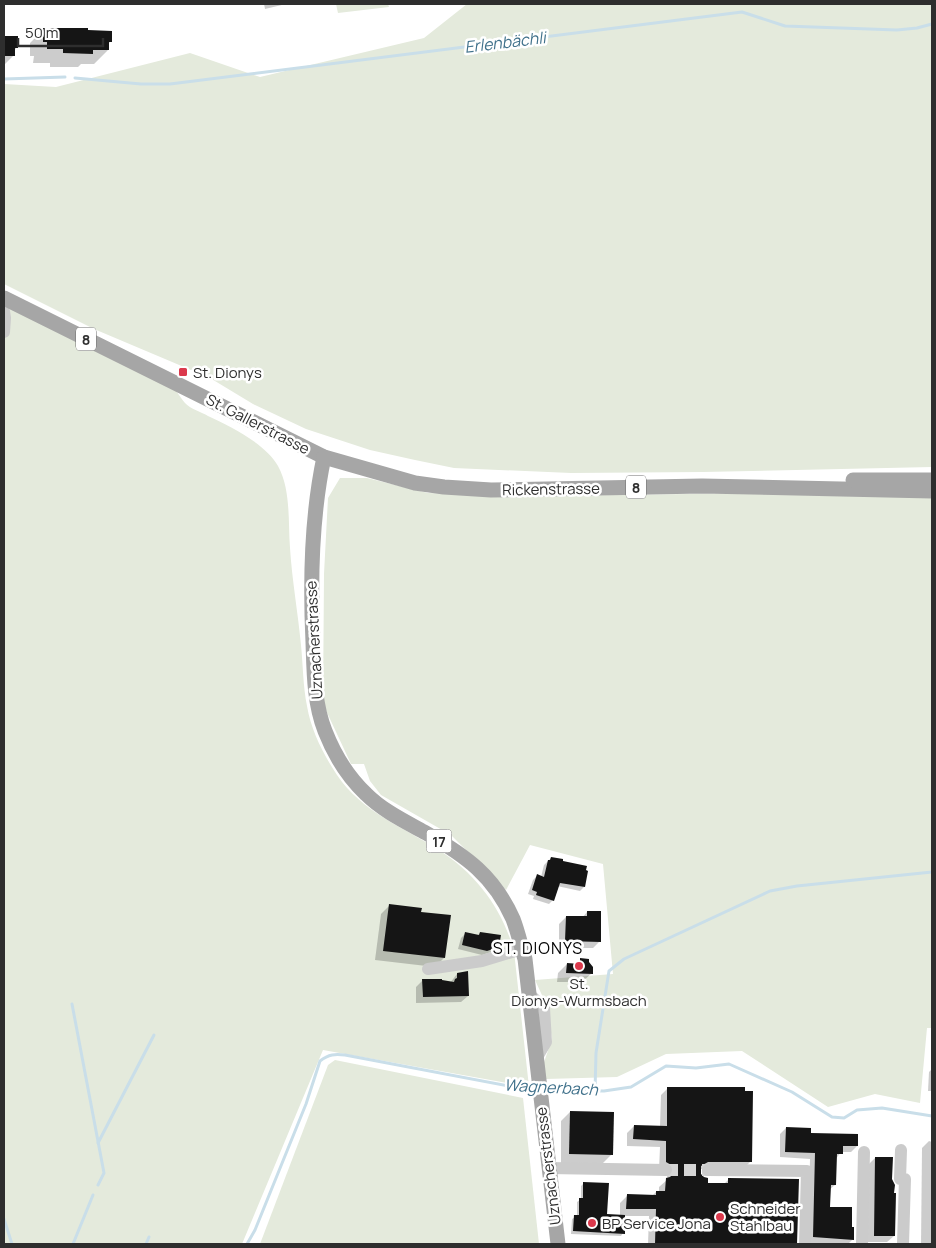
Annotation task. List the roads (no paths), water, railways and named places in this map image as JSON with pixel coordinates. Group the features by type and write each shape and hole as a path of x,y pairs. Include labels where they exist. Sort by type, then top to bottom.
{"main road":[{"name":"St. Gallerstrasse","path":"5,305 324,457"},
{"name":"Rickenstrasse","path":"324,457 415,483 490,490 782,487 932,491"},
{"name":"Uznacherstrasse","path":"324,457 318,486 311,572 316,700 334,751 349,775 366,795 394,815 447,846 480,869 498,892 513,920 525,959 558,1244"},
{"name":"Rickenstrasse","path":"782,487 812,481 932,480"}],"street":[{"path":"4,332 5,305"},
{"path":"428,969 482,960 522,949"},
{"path":"901,1150 900,1179 904,1179 903,1244"},
{"path":"862,1244 864,1152"},
{"path":"549,1168 666,1170"},
{"path":"708,1170 807,1171 804,1244"}],"waterway":[{"name":"Erlenbächli","path":"75,78 141,84 170,84 742,12 785,26 897,30 932,24"},
{"name":"Erlenbächli","path":"4,79 65,77"},
{"path":"595,1091 596,1053 609,971 624,959 770,891 797,886 932,872"},
{"path":"72,1004 104,1173 98,1185"},
{"path":"98,1143 154,1035"},
{"name":"Wagnerbach","path":"247,1244 255,1230 306,1104 320,1061 326,1057 345,1055 536,1090"},
{"name":"Wagnerbach","path":"545,1090 604,1091 631,1087 666,1066 696,1068 729,1064 792,1092 832,1117 844,1118 857,1110 882,1108 932,1116"},
{"path":"73,1244 93,1195"},
{"path":"4,1219 12,1244"},
{"path":"146,1244 149,1237"}],"tunnel":[{"path":"666,1170 708,1170"}],"place":[{"name":"St. Dionys","path":"183,372"},
{"name":"St. Dionys-Wurmsbach","path":"579,966"},
{"name":"Schneider Stahlbau","path":"720,1217"},
{"name":"BP Service Jona","path":"592,1223"}],"district":[{"name":"ST. DIONYS","path":"538,948"}]}
